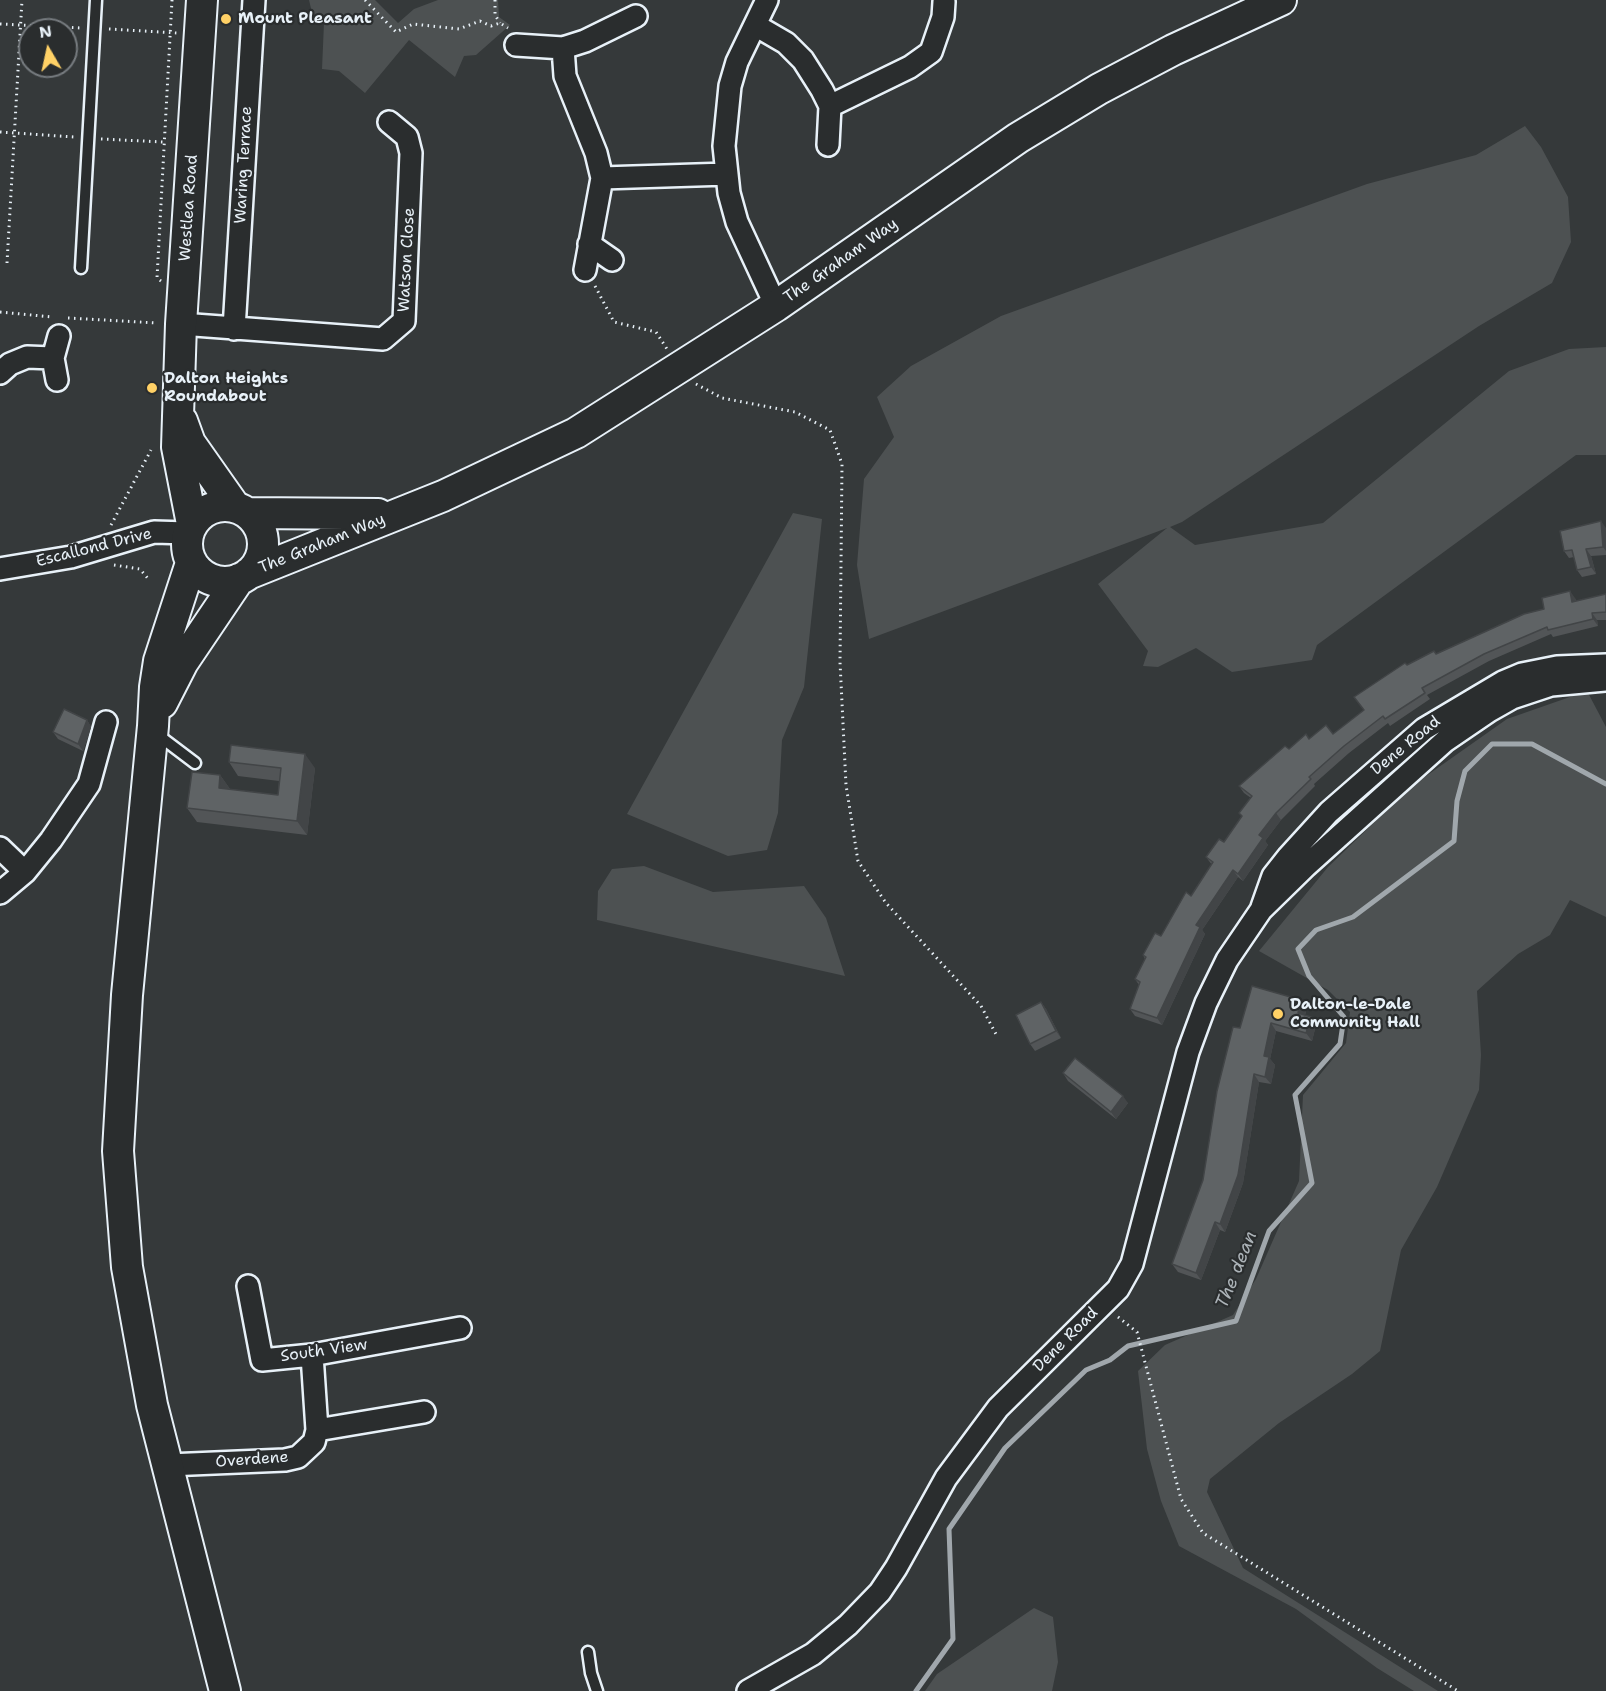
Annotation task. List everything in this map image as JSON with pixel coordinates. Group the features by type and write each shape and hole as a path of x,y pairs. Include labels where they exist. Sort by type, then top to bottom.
{"main road":[{"name":"Westlea Road","path":"190,529 177,447 181,324 202,0"},
{"name":"The Graham Way","path":"244,576 498,472 686,377 776,306 1018,138 1099,89 1173,50 1281,0"},
{"path":"153,729 166,692 183,662 262,553 262,538 257,524 242,510 190,443 179,416"},
{"path":"242,510 223,506 211,508 190,529 187,548 191,563 200,573 212,580 226,582 244,576"},
{"name":"The Graham Way","path":"242,510 396,514"},
{"path":"191,563 159,661 155,687 153,729 127,995 118,1151 127,1267 152,1405 225,1691"}],"street":[{"name":"Waring Terrace","path":"234,329 254,0"},
{"path":"767,0 737,62 730,86 724,146 737,222 776,306"},
{"path":"830,106 910,67 931,52 943,17 944,1"},
{"path":"516,45 562,48 585,41 637,15"},
{"path":"755,25 786,43 803,60 830,106 828,145"},
{"path":"562,48 565,76 596,153 602,178 585,270"},
{"name":"Watson Close","path":"181,324 383,339 404,321 411,153 407,137 389,122"},
{"path":"602,178 727,174"},
{"path":"589,244 612,260"},
{"path":"57,380 53,358 59,336"},
{"path":"0,373 10,364 27,357 53,358"},
{"name":"Escallond Drive","path":"0,569 71,557 154,532 190,529"},
{"name":"Dene Road","path":"1262,910 1273,876 1329,812 1402,747 1449,712 1553,676 1605,672"},
{"name":"Dene Road","path":"748,1691 813,1654 848,1625 880,1592 896,1568 946,1478 998,1408 1118,1289 1132,1264 1188,1052 1206,1003 1227,960 1262,910 1306,866 1445,741 1461,731 1508,690"},
{"path":"0,893 25,872 51,840 89,784 106,722"},
{"path":"0,848 25,872"},
{"name":"South View","path":"248,1286 262,1360 312,1355 460,1328"},
{"path":"312,1355 317,1430 424,1412"},
{"name":"Overdene","path":"168,1465 285,1460 298,1457 314,1442 317,1430"}],"lane":[{"path":"81,268 96,0"},
{"path":"1449,712 1461,731"},
{"path":"153,729 195,763"},
{"path":"588,1652 597,1691"}],"path":[{"path":"7,263 22,0"},
{"path":"167,287 157,278 172,0"},
{"path":"365,0 396,32 413,24 459,29 476,21 491,26 500,23"},
{"path":"495,0 495,15 500,23 515,34 516,45"},
{"path":"585,270 614,322 656,332 686,377 722,398 795,412 830,430 842,464 840,662 846,785 858,861 886,903 981,1006 997,1036"},
{"path":"0,312 181,324"},
{"path":"99,549 151,450"},
{"path":"1121,1320 1137,1332 1181,1499 1203,1533 1458,1691"}],"shaded area":[{"path":"309,0 375,0 398,23 414,9 438,0 498,0 499,17 510,25 476,55 464,56 455,77 409,40 365,93 339,71 322,69 324,23 314,21"},
{"path":"1525,126 1541,147 1568,197 1571,242 1552,283 1479,326 1182,522 1170,527 1195,545 1323,523 1509,371 1569,349 1606,347 1606,455 1576,455 1317,645 1312,660 1232,672 1196,648 1158,667 1143,666 1148,651 1098,584 1167,528 869,639 857,565 864,479 894,437 877,397 911,366 1001,316 1367,184 1476,155"},
{"path":"793,513 822,519 804,687 782,740 778,813 767,850 728,856 627,814"},
{"path":"1587,691 1606,727 1606,917 1570,900 1550,935 1518,954 1477,991 1481,1055 1479,1090 1437,1187 1401,1250 1380,1351 1352,1374 1279,1423 1210,1479 1207,1492 1243,1568 1438,1691 1414,1691 1377,1668 1296,1609 1179,1546 1161,1501 1147,1449 1138,1371 1165,1345 1233,1315 1256,1279 1299,1181 1303,1095 1346,1043 1350,1012 1328,990 1259,951 1328,867 1412,786 1507,719"},
{"path":"644,866 713,892 804,886 826,918 845,976 597,920 598,891 612,869"},
{"path":"1034,1608 1053,1617 1058,1662 1052,1691 925,1691 937,1674"}],"building":[{"path":"1601,521 1603,547 1586,549 1591,567 1577,570 1572,550 1564,551 1560,531"},
{"path":"1570,591 1572,602 1606,594 1606,612 1592,613 1593,619 1548,630 1547,627 1484,654 1422,688 1425,693 1385,719 1383,716 1309,777 1311,779 1276,813 1259,835 1263,838 1238,874 1233,870 1196,925 1200,927 1157,1018 1130,1009 1140,982 1135,979 1146,957 1143,955 1155,933 1161,936 1186,892 1191,896 1213,862 1206,857 1219,839 1224,842 1242,816 1239,813 1252,796 1239,786 1285,746 1289,749 1306,734 1309,739 1326,725 1333,734 1364,710 1354,697 1405,663 1407,665 1434,651 1436,654 1524,614 1544,609 1542,598"},
{"path":"64,709 87,720 78,744 53,732"},
{"path":"231,745 305,754 297,821 187,808 192,772 220,775 219,788 278,795 281,768 229,762"},
{"path":"1252,986 1301,1000 1298,1013 1311,1017 1306,1033 1271,1023 1264,1056 1269,1057 1265,1077 1254,1074 1238,1175 1220,1224 1215,1222 1196,1273 1172,1264 1203,1180 1217,1091 1233,1027 1240,1028"},
{"path":"1041,1002 1056,1031 1030,1044 1016,1015"},
{"path":"1075,1058 1123,1096 1111,1112 1063,1073"}],"waterway":[{"name":"The dean","path":"916,1691 953,1639 949,1529 1005,1448 1086,1370 1110,1360 1128,1346 1236,1321 1269,1231 1312,1183 1295,1095 1340,1044 1344,1017 1309,976 1298,949 1316,930 1353,917 1454,841 1457,801 1465,771 1492,744 1532,744 1606,784"}],"place":[{"name":"Mount Pleasant","path":"226,19"},
{"name":"Dalton Heights Roundabout","path":"152,388"},
{"name":"Dalton-le-Dale Community Hall","path":"1278,1014"}]}
